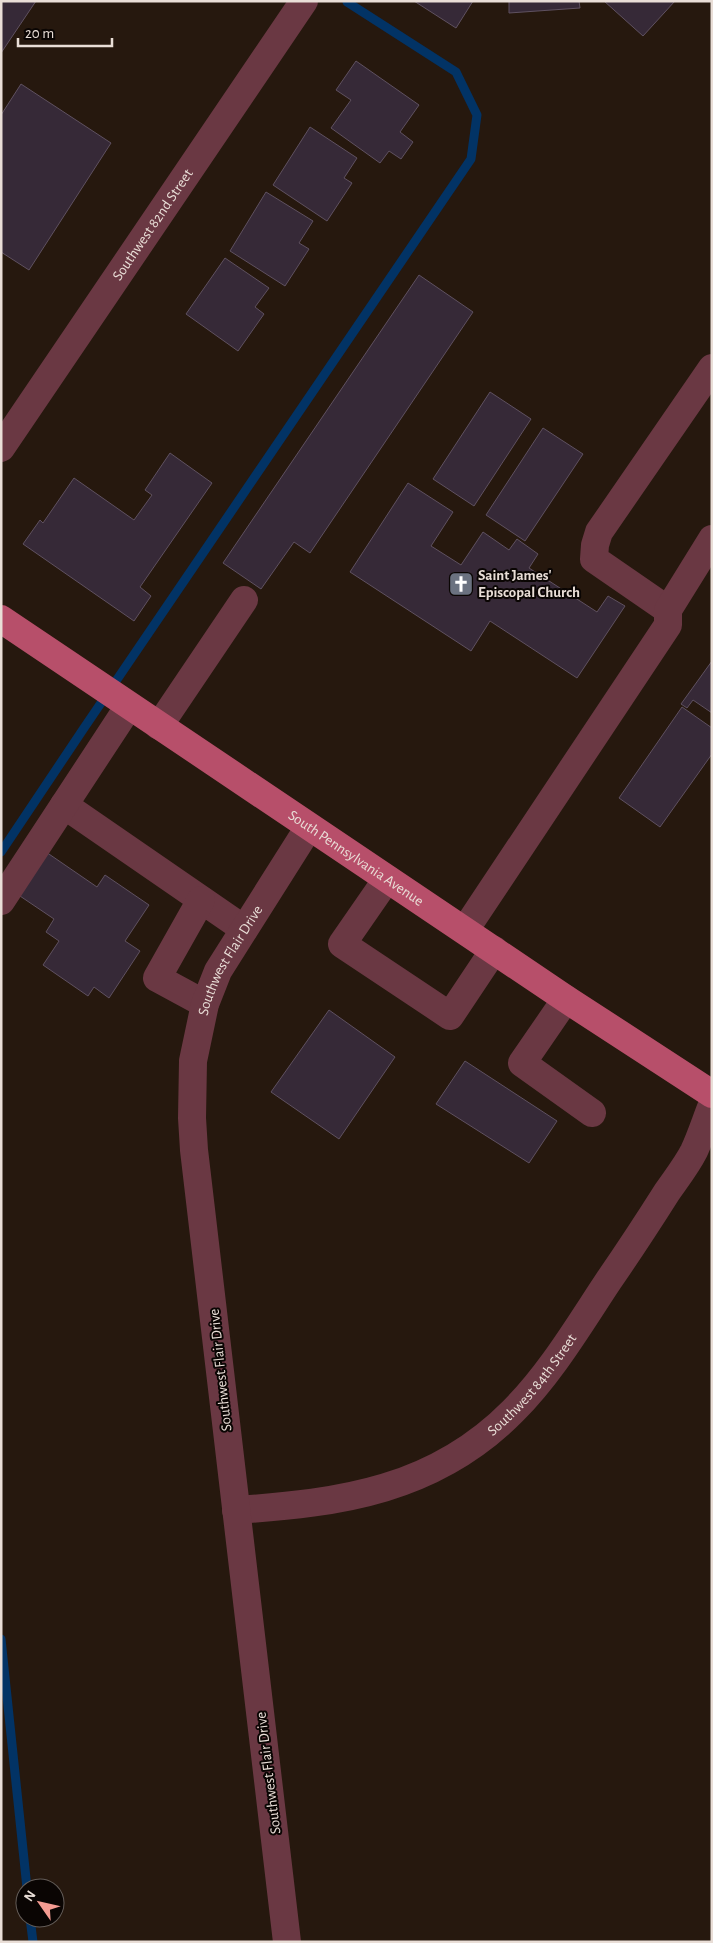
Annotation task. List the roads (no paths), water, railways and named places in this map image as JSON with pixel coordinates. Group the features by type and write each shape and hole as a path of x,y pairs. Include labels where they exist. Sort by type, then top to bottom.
{"main road":[{"name":"South Pennsylvania Avenue","path":"1,619 566,999 712,1094"}],"street":[{"name":"Southwest 82nd Street","path":"1,448 304,1"},
{"path":"668,610 594,559 594,545 599,532 712,368"},
{"path":"465,930 668,625 668,610 712,539"},
{"path":"159,726 244,600"},
{"path":"1,901 129,706"},
{"path":"64,805 244,928"},
{"name":"Southwest Flair Drive","path":"287,1942 192,1118 193,1061 205,1004 218,970 310,827"},
{"path":"387,879 342,944 450,1016 494,950"},
{"path":"201,900 157,978 205,1004"},
{"path":"566,999 522,1063 592,1113"},
{"name":"Southwest 84th Street","path":"236,1510 346,1498 379,1490 440,1465 471,1447 487,1435 514,1411 574,1333 694,1152 712,1105"}],"waterway":[{"path":"1,852 471,159 477,115 456,72 347,2"},
{"path":"1,1639 26,1878"},
{"path":"31,1928 33,1942"}],"place":[{"name":"Saint James' Episcopal Church","path":"461,584"}]}
